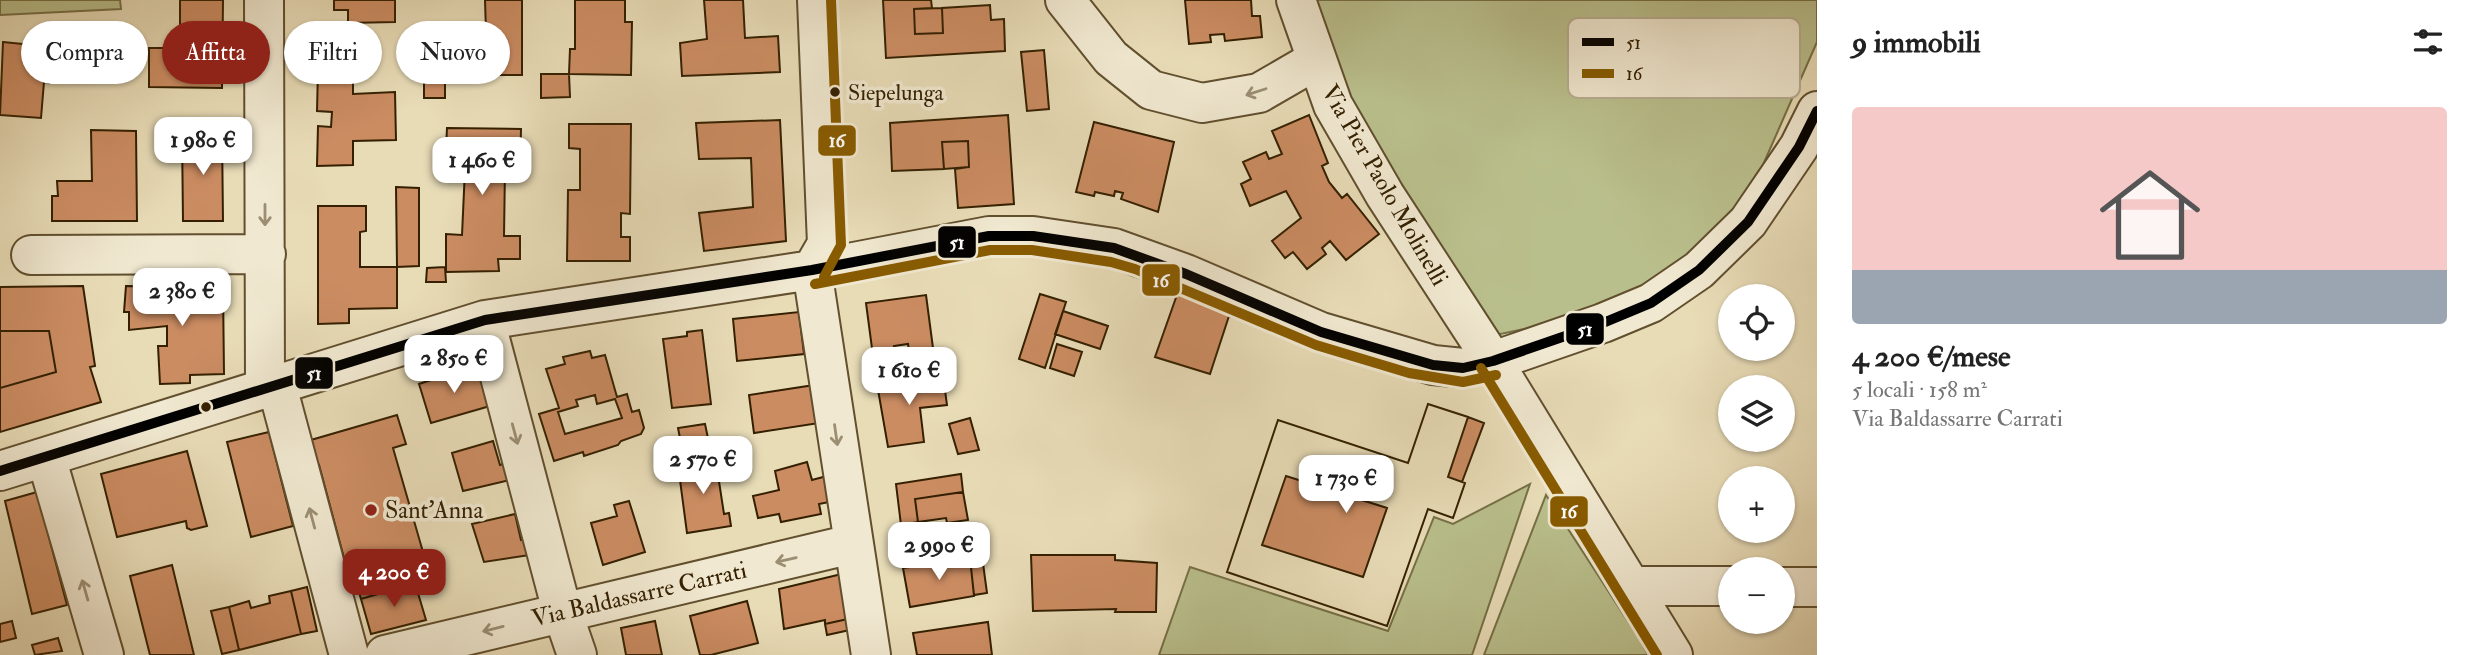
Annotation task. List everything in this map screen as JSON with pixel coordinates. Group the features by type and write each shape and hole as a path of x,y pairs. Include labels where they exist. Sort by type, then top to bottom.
{"street":[{"path":"264,0 266,254 271,387 349,655"},
{"path":"817,0 827,244 812,270 871,655"},
{"path":"1065,0 1111,58 1151,90 1202,103 1259,93 1316,60"},
{"name":"Via Pier Paolo Molinelli","path":"1296,0 1333,105 1385,195 1493,361 1673,655"},
{"path":"0,471 485,320 812,270 989,236 1033,236 1114,248 1140,256 1321,332 1413,360 1463,368 1493,361 1603,323 1651,303 1699,271 1748,222 1799,147 1817,111"},
{"path":"31,255 266,254"},
{"path":"485,320 562,611 577,655"},
{"path":"46,457 104,655"},
{"name":"Via Baldassarre Carrati","path":"385,655 852,544"},
{"path":"1632,586 1718,586"},
{"path":"1795,587 1817,587"}],"green space":[{"path":"0,0 120,0 121,9 0,15"},
{"path":"1311,0 1817,0 1817,42 1800,81 1800,18 1568,18 1568,98 1792,98 1759,174 1715,244 1666,282 1581,317 1496,335 1344,94"},
{"path":"1530,484 1472,655 1159,655 1190,567 1388,631 1434,517 1453,524"},
{"path":"1546,495 1640,640 1648,655 1484,655"}],"building":[{"path":"180,0 223,0 223,21 180,21"},
{"path":"334,0 395,0 395,22 348,21 348,10 334,10"},
{"path":"485,0 522,0 522,75 510,75 510,21 486,21"},
{"path":"575,0 625,0 625,22 632,22 631,75 569,74 570,49 575,49"},
{"path":"704,0 743,0 745,38 778,36 780,72 682,76 680,43 707,39"},
{"path":"883,0 931,0 932,8 914,9 915,34 943,33 942,8 990,5 991,20 1004,19 1005,51 886,58"},
{"path":"1185,0 1251,0 1252,16 1260,16 1262,37 1225,41 1224,34 1210,35 1211,42 1189,44"},
{"path":"942,8 943,33 915,34 914,9"},
{"path":"3,42 21,44 21,84 44,84 41,118 0,115"},
{"path":"149,48 162,48 162,84 222,84 222,88 149,87"},
{"path":"1044,50 1049,109 1027,111 1021,52"},
{"path":"541,74 569,74 570,97 541,98"},
{"path":"318,84 353,84 353,94 395,92 396,140 353,141 353,165 317,166 318,126 331,127 332,112 317,111"},
{"path":"424,84 445,84 445,98 424,98"},
{"path":"1008,115 1014,204 958,208 955,169 969,167 968,141 942,142 944,169 892,171 890,123"},
{"path":"1309,115 1328,163 1322,166 1329,182 1342,198 1347,194 1379,234 1346,260 1330,241 1322,248 1326,254 1307,269 1293,252 1285,258 1272,241 1301,218 1286,191 1250,206 1241,184 1251,179 1243,162 1266,152 1269,159 1282,154 1272,131"},
{"path":"780,120 786,241 704,251 699,213 753,207 751,158 699,159 696,123"},
{"path":"1094,122 1174,142 1158,212 1121,199 1123,193 1115,191 1114,196 1076,192"},
{"path":"569,124 631,124 630,214 621,213 621,237 630,237 630,261 567,261 568,190 580,190 580,149 569,148"},
{"path":"447,128 521,129 520,169 505,169 504,236 520,236 520,259 498,259 499,271 446,272 446,234 462,235 465,169 445,169"},
{"path":"91,130 136,131 137,221 52,221 52,196 58,196 57,181 92,181"},
{"path":"222,132 223,221 183,221 182,133"},
{"path":"968,141 969,167 944,169 942,142"},
{"path":"396,187 419,188 419,266 397,267"},
{"path":"318,206 366,206 366,231 360,232 360,267 397,267 397,308 349,309 349,323 318,324"},
{"path":"445,267 446,282 426,282 427,268"},
{"path":"83,286 95,366 90,367 101,402 0,432 0,388 56,372 49,331 0,331 0,287"},
{"path":"126,286 223,288 224,374 190,375 190,383 160,384 158,346 167,346 167,326 129,330 129,312 124,312"},
{"path":"1178,292 1232,307 1262,326 1229,316 1210,374 1155,357"},
{"path":"1040,294 1066,302 1045,368 1019,359"},
{"path":"926,295 933,348 909,351 908,344 894,346 896,353 873,356 866,303"},
{"path":"1063,311 1108,326 1100,349 1055,334"},
{"path":"799,312 804,354 737,361 733,319"},
{"path":"702,330 711,404 672,408 663,339 687,336 687,332"},
{"path":"0,331 49,331 56,372 0,388"},
{"path":"1057,344 1082,352 1074,376 1050,368"},
{"path":"590,351 592,358 605,355 617,397 627,394 632,412 639,410 644,428 641,434 621,441 618,445 584,456 583,452 554,461 539,414 559,408 546,369 565,364 563,357"},
{"path":"464,369 465,373 480,370 490,406 431,423 419,384"},
{"path":"943,375 947,405 920,408 924,442 888,447 877,384"},
{"path":"821,384 826,422 754,433 749,395"},
{"path":"595,395 597,404 615,399 622,418 565,434 558,412 578,406 576,400"},
{"path":"1428,404 1468,417 1448,477 1465,483 1453,518 1428,509 1387,626 1227,572 1278,420 1408,463","holes":["1286,476 1387,508 1363,577 1262,545"]},
{"path":"1428,404 1468,417 1448,477 1465,483 1453,518 1428,509 1387,626 1227,572 1278,420 1408,463"},
{"name":"Sant'Anna","path":"397,415 406,444 393,448 423,552 406,557 415,583 361,599 353,572 348,573 319,465 311,467 304,442"},
{"path":"1468,417 1484,423 1462,482 1448,477"},
{"path":"970,418 979,450 958,454 949,424"},
{"path":"705,424 709,443 682,448 678,428"},
{"path":"269,432 293,526 251,537 227,442"},
{"path":"493,441 500,465 506,463 510,480 463,491 452,453"},
{"path":"187,451 207,526 191,530 187,528 186,521 117,537 101,474"},
{"path":"722,458 725,474 718,475 724,514 729,513 731,526 687,533 678,465"},
{"path":"807,462 812,480 834,474 839,500 819,504 821,514 781,522 779,514 758,518 753,496 779,490 775,471"},
{"path":"961,474 963,492 915,499 918,522 901,525 896,484"},
{"path":"37,492 67,605 32,614 5,501"},
{"path":"963,492 968,520 947,523 946,518 918,522 915,499"},
{"path":"629,501 645,552 603,565 591,523 617,516 614,505"},
{"path":"515,514 521,540 526,539 530,555 484,562 472,524"},
{"path":"978,523 980,534 964,536 963,525"},
{"path":"1031,555 1115,555 1115,560 1157,563 1156,612 1115,612 1116,609 1033,611"},
{"path":"982,556 987,593 974,595 970,558"},
{"path":"970,558 974,596 910,607 903,568"},
{"path":"172,565 194,655 150,655 130,576"},
{"path":"850,572 857,617 825,624 825,620 784,629 779,589"},
{"path":"415,583 426,620 371,634 361,599"},
{"path":"307,587 317,631 301,634 291,591"},
{"path":"291,591 301,634 239,650 229,607 249,601 251,608 270,603 269,596"},
{"path":"747,601 758,643 711,655 700,655 690,616"},
{"path":"229,607 239,650 222,654 211,611"},
{"path":"857,617 859,628 827,635 825,624"},
{"path":"12,621 16,638 0,642 0,624"},
{"path":"655,621 662,655 626,655 621,628"},
{"path":"988,622 992,655 917,655 913,633"},
{"path":"58,638 62,651 35,655 32,645"}],"transit line":[{"name":"16","path":"824,277 841,245 831,0"},
{"name":"51","path":"0,471 485,320 812,270 989,236 1033,236 1114,248 1186,274 1321,332 1433,365 1463,368 1493,361 1603,323 1651,303 1699,270 1748,222 1799,147 1817,111"},
{"name":"16","path":"815,284 990,250 1032,250 1111,262 1135,269 1316,345 1409,373 1463,382 1496,375"},
{"name":"16","path":"1481,368 1657,655"}],"place":[{"name":"Siepelunga","path":"835,92"},
{"name":"Sant'Anna","path":"371,510"}]}
